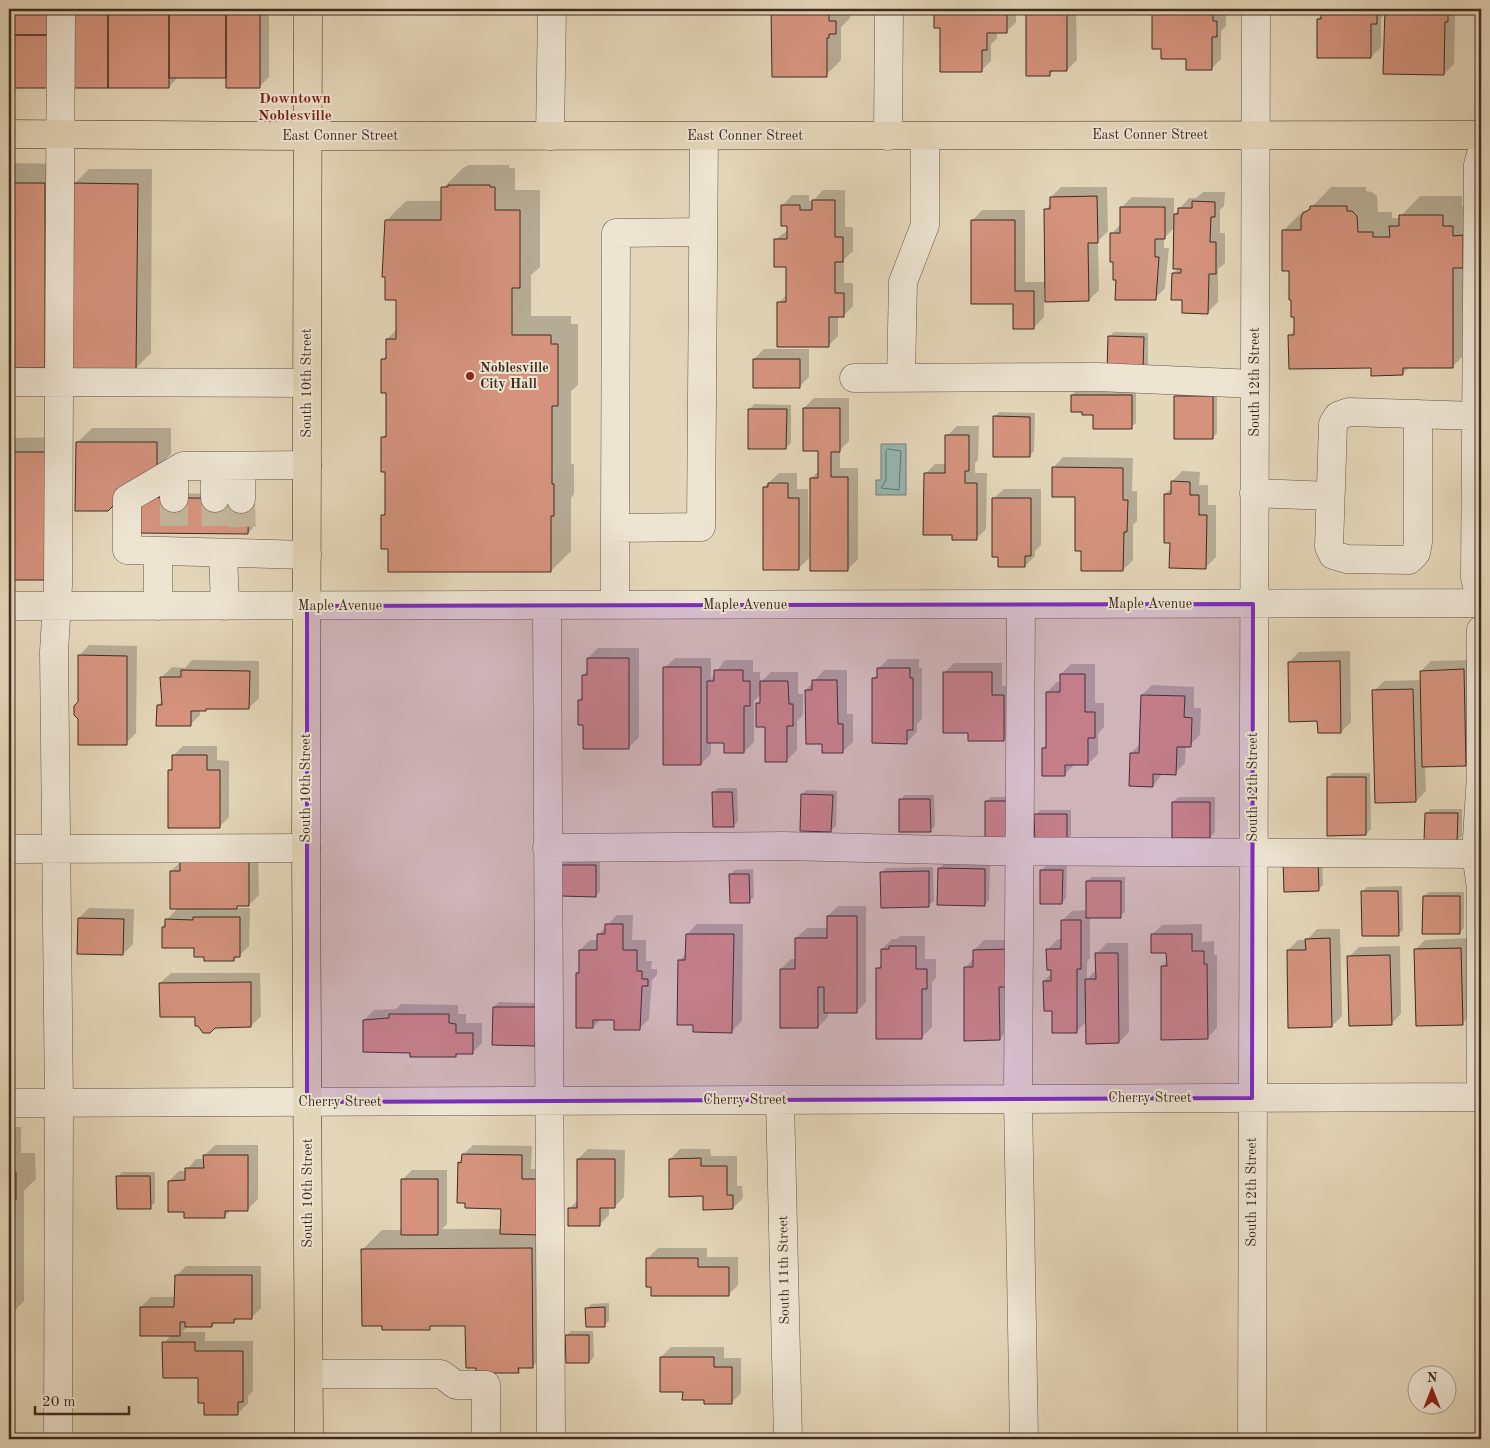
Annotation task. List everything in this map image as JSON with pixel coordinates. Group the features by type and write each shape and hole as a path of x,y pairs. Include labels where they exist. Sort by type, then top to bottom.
{"main road":[{"name":"South 10th Street","path":"308,9 306,848 309,1439"},
{"name":"East Conner Street","path":"9,134 308,136 1481,134"}],"street":[{"path":"58,1439 58,1103 54,652 57,606 62,134 61,9"},
{"path":"550,136 552,9"},
{"path":"888,136 889,9"},
{"name":"South 12th Street","path":"1252,1439 1252,851 1256,9"},
{"path":"614,528 701,527 704,136"},
{"path":"901,378 903,282 925,225 925,136"},
{"path":"1481,154 1478,165 1480,380 1475,577 1481,603"},
{"path":"614,605 616,234 702,232"},
{"path":"854,378 1098,377 1254,384"},
{"path":"9,382 306,383"},
{"path":"1418,414 1418,542 1416,553 1409,560 1347,559 1333,555 1328,547 1332,424 1338,416 1349,412 1418,414 1478,416"},
{"path":"307,465 183,466 174,485 127,499 127,550 169,546 228,545 307,555"},
{"path":"214,466 228,498 241,466"},
{"path":"1254,493 1330,496"},
{"path":"225,606 228,545"},
{"path":"158,606 169,546"},
{"name":"Maple Avenue","path":"9,606 1481,603"},
{"path":"1021,604 1018,1099 1024,1439"},
{"path":"547,605 552,1439"},
{"path":"1481,630 1479,854 1481,888 1481,1097"},
{"path":"547,848 783,846 1021,851 1252,851 1479,854"},
{"path":"9,849 306,848"},
{"name":"Cherry Street","path":"9,1103 1481,1097"},
{"name":"South 11th Street","path":"780,1100 788,1439"},
{"path":"309,1374 441,1374 456,1385 486,1385 486,1439"}],"highlighted area":[{"path":"1253,604 1252,1098 307,1102 307,606"}],"water":[{"path":"881,444 906,444 906,495 876,495 876,480 881,480"}],"building":[{"path":"9,9 48,9 48,35 9,35"},
{"path":"72,9 108,9 108,88 72,88"},
{"path":"108,9 169,9 169,88 108,88"},
{"path":"169,9 226,9 226,78 169,78"},
{"path":"226,9 260,9 260,88 226,88"},
{"path":"771,9 829,9 829,21 836,21 836,34 829,34 829,38 827,38 827,77 772,77"},
{"path":"934,9 1007,9 1007,33 987,33 987,50 982,50 982,72 940,72 940,28 934,28"},
{"path":"1026,9 1067,9 1067,71 1050,71 1050,76 1026,76"},
{"path":"1152,9 1213,9 1213,21 1217,21 1217,37 1212,37 1212,70 1186,70 1186,59 1161,59 1161,49 1152,49"},
{"path":"1321,9 1377,9 1377,24 1371,24 1371,58 1317,58 1317,19 1321,19"},
{"path":"1385,9 1448,9 1448,22 1445,22 1444,75 1383,74"},
{"path":"9,35 48,35 48,88 9,88"},
{"path":"9,183 45,183 45,368 9,368"},
{"path":"73,183 138,184 136,370 71,370"},
{"name":"Noblesville City Hall","path":"448,185 490,185 490,187 495,187 495,210 520,210 520,288 512,288 512,335 551,335 551,344 558,344 558,406 552,406 554,516 551,516 551,572 388,572 388,549 381,549 381,515 385,515 385,472 381,472 381,437 386,437 386,393 381,393 381,359 386,359 386,339 396,339 396,300 385,300 385,277 382,277 385,220 441,220 441,187 448,187"},
{"path":"1097,196 1098,243 1088,243 1089,301 1045,302 1044,209 1050,209 1050,197"},
{"path":"812,200 835,200 835,237 843,237 843,262 835,262 835,293 844,293 844,317 829,317 829,347 777,347 777,302 786,302 786,267 774,267 774,239 787,239 787,226 781,226 781,205 800,205 800,210 812,210"},
{"path":"1192,201 1215,202 1215,217 1211,217 1210,242 1216,242 1216,274 1209,274 1208,314 1182,313 1182,300 1171,300 1172,273 1181,273 1181,269 1173,269 1174,214 1178,214 1178,208 1192,208"},
{"path":"1310,206 1347,206 1347,211 1352,211 1357,216 1358,232 1373,232 1373,237 1390,237 1389,226 1399,226 1399,215 1443,215 1443,226 1453,226 1453,236 1463,235 1463,268 1453,268 1453,368 1403,368 1403,375 1371,376 1371,368 1289,369 1288,335 1294,335 1294,317 1291,317 1291,300 1289,300 1289,271 1282,271 1282,230 1301,230 1301,218 1303,213 1310,209"},
{"path":"1120,207 1165,207 1165,239 1155,239 1155,257 1159,257 1156,300 1115,300 1116,280 1113,280 1113,262 1110,262 1110,233 1120,233"},
{"path":"971,220 1015,220 1015,291 1034,291 1034,329 1013,329 1013,304 971,304"},
{"path":"1108,336 1144,337 1143,370 1107,370"},
{"path":"753,359 800,359 800,388 753,388"},
{"path":"1071,395 1132,395 1132,429 1093,429 1093,415 1071,412"},
{"path":"1174,396 1213,396 1213,439 1174,439"},
{"path":"803,408 840,408 840,452 831,452 831,477 848,477 848,571 810,571 810,478 818,478 818,451 803,451"},
{"path":"748,409 787,409 786,449 748,449"},
{"path":"993,416 1030,417 1030,457 993,457"},
{"path":"945,435 969,435 969,471 965,471 965,483 977,483 977,540 952,540 952,535 923,535 924,473 945,473"},
{"path":"76,442 157,442 157,471 148,471 108,511 75,511"},
{"path":"9,452 47,452 47,580 9,580"},
{"path":"1052,467 1123,468 1123,500 1128,500 1127,532 1124,532 1123,571 1081,571 1081,551 1075,551 1075,497 1052,497"},
{"path":"1171,481 1190,482 1190,495 1199,495 1199,515 1207,515 1206,569 1169,568 1170,543 1164,543 1164,494 1171,494"},
{"path":"768,483 788,483 788,498 799,498 799,570 763,570 763,487 768,487"},
{"path":"136,497 249,499 248,534 135,533"},
{"path":"992,498 1031,498 1031,556 1025,556 1025,567 998,567 998,557 992,557"},
{"path":"78,655 127,656 127,745 78,745 78,719 74,715 74,706 78,702"},
{"path":"587,658 629,658 629,749 583,749 583,725 578,725 578,700 582,700 582,675 587,675"},
{"path":"1340,661 1341,733 1318,733 1317,721 1289,722 1288,662"},
{"path":"663,667 701,667 701,765 663,765"},
{"path":"877,668 910,668 910,678 913,678 913,730 907,730 907,744 872,743 872,678 877,678"},
{"path":"1464,669 1466,766 1422,767 1420,671"},
{"path":"181,670 250,671 249,709 191,711 191,726 156,726 157,705 162,705 160,677 181,677"},
{"path":"714,670 743,670 743,681 750,681 750,706 744,706 744,753 724,753 724,743 707,743 707,681 714,681"},
{"path":"943,672 992,672 992,695 1004,695 1004,741 968,741 968,733 943,733"},
{"path":"1060,674 1085,674 1085,712 1095,712 1095,738 1088,738 1088,765 1065,765 1065,776 1042,776 1042,748 1046,748 1046,692 1060,692"},
{"path":"812,680 837,680 838,724 843,724 843,753 822,753 822,744 806,744 805,690 812,690"},
{"path":"760,681 788,681 789,704 793,704 793,726 787,726 787,762 765,762 765,727 756,727 756,703 760,703"},
{"path":"1413,689 1416,802 1375,803 1372,690"},
{"path":"1141,695 1185,696 1184,717 1192,718 1191,747 1177,747 1176,775 1153,774 1153,787 1129,786 1130,753 1139,753"},
{"path":"172,755 207,755 207,770 220,770 220,828 168,828 168,770 172,770"},
{"path":"1327,777 1366,777 1366,835 1327,836"},
{"path":"712,792 732,792 734,827 713,827"},
{"path":"801,794 833,795 831,832 800,831"},
{"path":"899,799 930,799 931,832 899,832"},
{"path":"985,801 1011,801 1012,838 985,838"},
{"path":"1172,802 1210,802 1210,838 1172,838"},
{"path":"1425,813 1458,813 1457,842 1424,841"},
{"path":"1034,814 1067,814 1067,843 1035,844"},
{"path":"1318,859 1319,891 1284,892 1283,860"},
{"path":"180,861 249,861 249,906 237,906 237,909 170,909 170,871 180,871"},
{"path":"561,865 596,865 596,897 561,896"},
{"path":"938,868 985,869 985,906 937,905"},
{"path":"1040,870 1063,870 1062,904 1040,904"},
{"path":"929,871 929,907 881,908 880,872"},
{"path":"729,874 749,874 750,903 730,903"},
{"path":"1086,881 1121,881 1121,918 1086,918"},
{"path":"1361,891 1398,891 1399,936 1362,936"},
{"path":"1423,896 1460,896 1460,934 1422,934"},
{"path":"827,916 857,916 857,1013 824,1013 824,987 818,987 818,1028 780,1028 780,969 795,969 795,938 827,938"},
{"path":"193,917 240,917 240,957 234,957 234,961 204,961 204,957 194,957 194,948 162,948 162,927 165,927 165,919 193,920"},
{"path":"78,918 124,919 123,955 77,954"},
{"path":"1061,920 1081,920 1081,969 1077,969 1077,1033 1052,1033 1052,1011 1044,1011 1043,981 1051,981 1051,970 1047,970 1046,949 1061,949"},
{"path":"605,924 623,924 623,950 637,950 637,971 642,971 642,979 648,979 648,986 642,986 640,1030 614,1030 614,1020 593,1020 593,1028 576,1028 576,973 579,973 579,950 597,950 597,934 605,934"},
{"path":"686,934 734,934 732,1033 693,1032 693,1025 677,1025 678,960 685,960"},
{"path":"1151,934 1192,934 1192,951 1204,951 1204,964 1207,964 1208,1039 1161,1040 1161,966 1167,966 1166,953 1151,953"},
{"path":"1330,938 1332,1027 1288,1028 1287,950 1306,950 1305,939"},
{"path":"889,946 916,946 916,969 927,969 927,989 922,989 922,1039 876,1039 876,968 881,968 881,949 889,949"},
{"path":"1461,948 1463,1025 1416,1026 1414,949"},
{"path":"1010,949 1011,987 999,987 1000,1040 964,1041 964,967 973,967 973,950"},
{"path":"1095,953 1118,953 1119,1043 1086,1044 1085,979 1096,979"},
{"path":"1390,955 1392,1025 1349,1026 1347,956"},
{"path":"251,982 251,1027 215,1028 210,1033 203,1033 198,1026 195,1026 195,1017 160,1017 159,983"},
{"path":"493,1007 536,1007 535,1046 492,1045"},
{"path":"389,1014 449,1014 449,1023 456,1024 456,1033 473,1033 473,1054 456,1054 456,1057 410,1057 410,1053 363,1052 363,1020 389,1018"},
{"path":"462,1154 522,1155 522,1179 540,1179 539,1235 500,1234 501,1209 465,1208 465,1203 457,1203 458,1162 461,1163"},
{"path":"203,1155 248,1155 248,1211 225,1211 225,1218 184,1218 184,1212 168,1212 168,1181 185,1180 185,1168 204,1168"},
{"path":"701,1158 701,1166 727,1166 727,1195 733,1195 733,1209 703,1210 703,1196 669,1197 669,1159"},
{"path":"577,1159 615,1159 615,1208 600,1208 600,1226 568,1226 568,1208 577,1208"},
{"path":"9,1172 16,1172 16,1200 9,1200"},
{"path":"116,1176 150,1176 151,1209 117,1209"},
{"path":"401,1179 438,1179 438,1235 401,1235"},
{"path":"532,1248 533,1368 518,1368 519,1373 476,1373 476,1368 466,1368 465,1326 430,1326 430,1330 382,1330 382,1326 362,1326 361,1249"},
{"path":"646,1258 698,1258 698,1267 729,1267 729,1296 651,1296 651,1287 646,1287"},
{"path":"175,1275 252,1275 252,1319 234,1319 234,1323 212,1323 212,1327 185,1327 185,1322 180,1322 180,1336 140,1336 140,1307 174,1307"},
{"path":"605,1307 605,1327 586,1327 585,1308"},
{"path":"565,1335 589,1335 589,1363 566,1363"},
{"path":"162,1342 195,1342 195,1351 243,1351 243,1402 238,1402 238,1415 204,1415 204,1403 198,1403 198,1378 163,1378"},
{"path":"660,1357 714,1357 714,1367 732,1367 732,1404 704,1404 704,1400 682,1400 683,1392 660,1392"}],"tunnel":[{"path":"174,498 174,533"},
{"path":"215,498 216,534"},
{"path":"241,499 242,534"}],"place":[{"name":"Noblesville City Hall","path":"470,376"}],"district":[{"name":"Downtown Noblesville","path":"295,108"}]}
